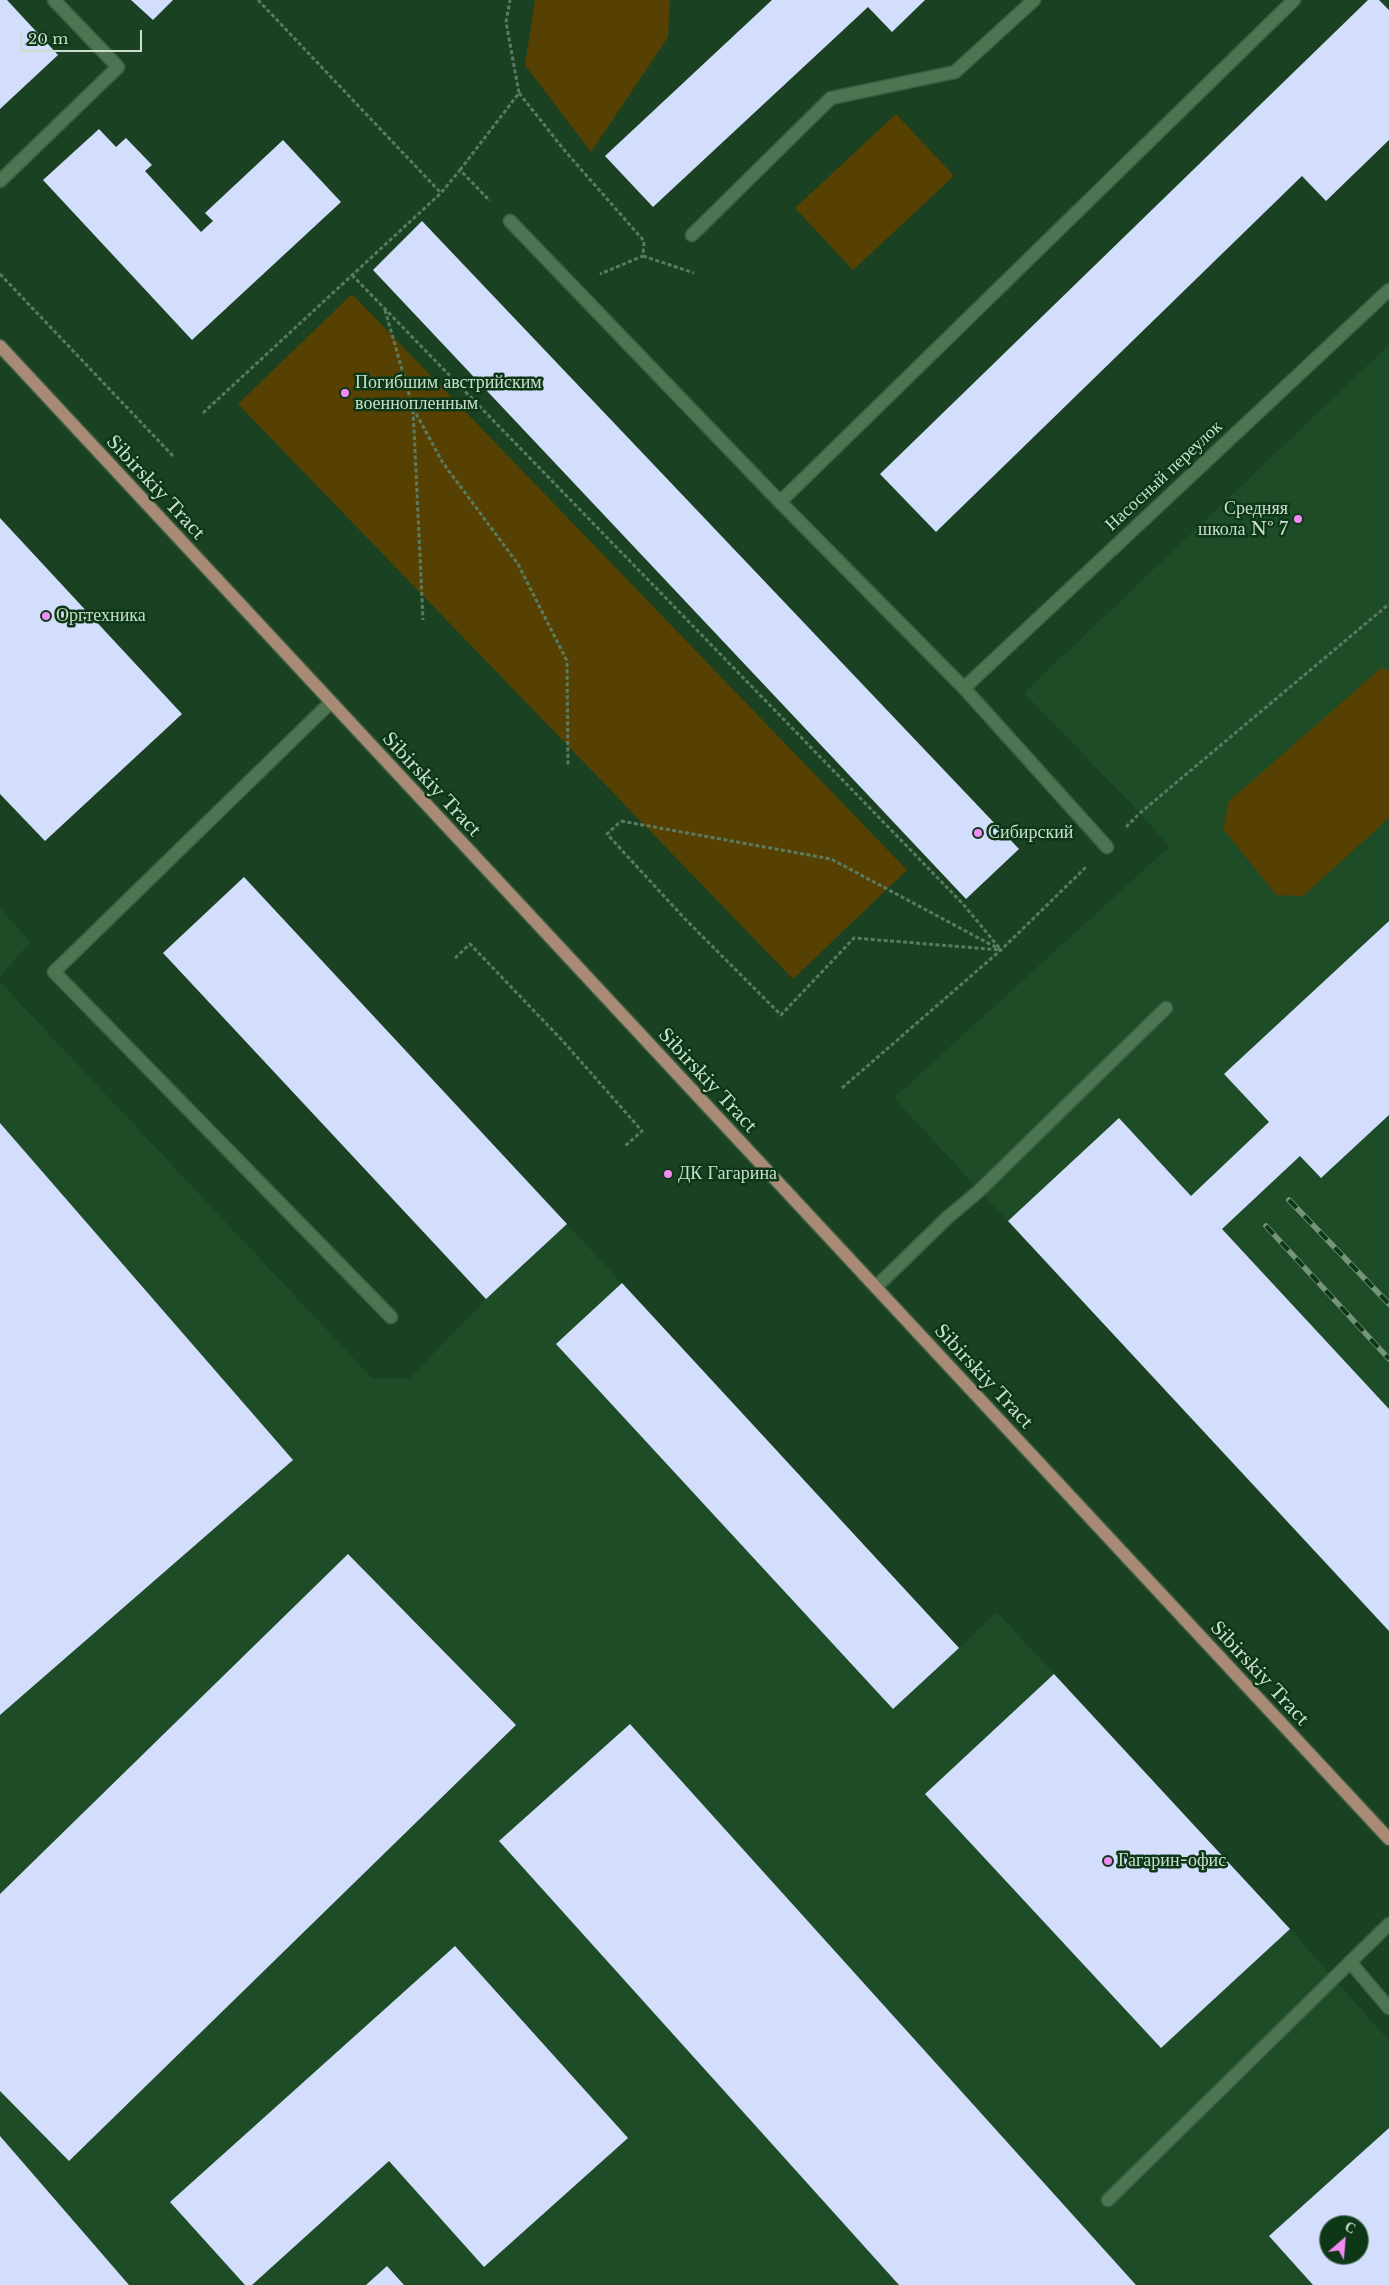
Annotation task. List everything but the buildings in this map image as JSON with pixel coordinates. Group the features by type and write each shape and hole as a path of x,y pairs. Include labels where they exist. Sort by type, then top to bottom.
{"main road":[{"name":"Sibirskiy Tract","path":"0,346 1389,1839"}],"street":[{"path":"0,181 118,67 54,0"},
{"path":"692,234 831,98 955,72 1034,0"},
{"path":"780,502 1294,0"},
{"path":"510,221 780,502 964,688 1107,847"},
{"name":"Насосный переулок","path":"964,688 1389,290"},
{"path":"330,702 54,972 391,1317"},
{"path":"876,1287 948,1217 979,1192 1166,1008"},
{"path":"1108,2200 1389,1924"},
{"path":"1350,1962 1389,2008"}],"path":[{"path":"258,0 441,193"},
{"path":"510,0 506,22 519,94 565,151 644,241 643,256"},
{"path":"203,413 441,193 519,94"},
{"path":"460,170 510,221"},
{"path":"572,286 643,256 694,273"},
{"path":"0,274 174,456"},
{"path":"352,274 963,904 1002,950"},
{"path":"385,309 412,408 423,620"},
{"path":"412,408 442,463 518,564 566,660 568,767"},
{"path":"842,1088 1002,950 1140,813 1389,604"},
{"path":"621,821 831,859 1002,950 854,938 781,1015 685,919 607,834 621,821"},
{"path":"455,958 470,944 561,1039 642,1131 625,1146"}],"shaded area":[{"path":"535,0 670,0 668,37 591,152 525,65"},
{"path":"896,114 954,176 853,270 795,208"},
{"path":"352,294 907,870 793,979 238,404"},
{"path":"1389,345 1389,1632 894,1098 1169,847 1140,813 1024,693"},
{"path":"1381,668 1389,671 1389,818 1303,896 1276,895 1223,829 1229,801"},
{"path":"0,908 30,942 0,977"},
{"path":"0,982 372,1378 409,1379 486,1299 567,1224 959,1648 997,1612 1290,1929 1389,2041 1389,2128 1269,2236 1313,2285 0,2285"}],"railway":[{"path":"1289,1200 1389,1304"},
{"path":"1266,1226 1389,1359"}],"place":[{"name":"Погибшим австрийским военнопленным","path":"345,393"},
{"name":"Средняя школа № 7","path":"1298,519"},
{"name":"Оргтехника","path":"46,616"},
{"name":"Сибирский","path":"978,833"},
{"name":"ДК Гагарина","path":"668,1174"},
{"name":"Гагарин-офис","path":"1108,1861"}]}
